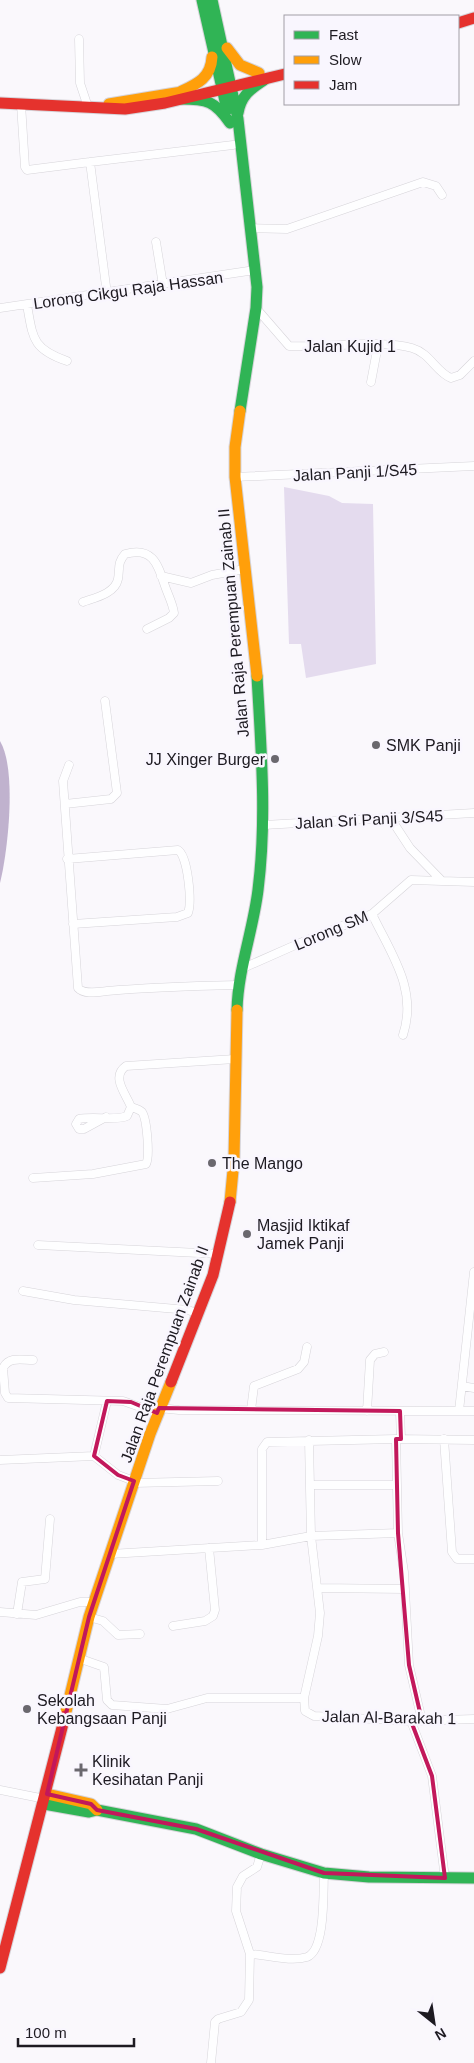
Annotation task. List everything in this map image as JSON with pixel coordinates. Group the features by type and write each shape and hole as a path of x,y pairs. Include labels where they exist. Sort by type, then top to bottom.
{"main road":[{"path":"202,0 216,35 239,67 261,76 284,74"},
{"path":"212,0 216,35 234,121 250,228"},
{"path":"459,23 474,18"},
{"path":"180,96 201,82 209,74 213,67 216,35"},
{"path":"0,103 88,107 180,96 261,76 284,66"},
{"path":"250,228 233,145 234,121 245,92 261,76"},
{"path":"180,96 207,99 214,102 234,121"},
{"name":"Jalan Raja Perempuan Zainab II","path":"0,1968 45,1799 89,1617 158,1410 199,1314 219,1254 232,1183 238,985 258,892 264,825 257,667 244,569 235,477 235,447 256,308 255,270 250,228"},
{"path":"45,1799 91,1804 97,1810 196,1829 261,1854 324,1873 369,1877 474,1878"}],"street":[{"path":"79,39 80,83 88,107"},
{"path":"21,104 25,167 27,170 233,145"},
{"path":"90,162 107,294"},
{"path":"250,228 287,229 423,182 436,186 442,194"},
{"path":"156,242 162,285"},
{"name":"Lorong Cikgu Raja Hassan","path":"0,308 107,294 255,270"},
{"path":"27,305 33,335 39,347 52,356 67,361"},
{"name":"Jalan Kujid 1","path":"256,308 289,346 401,346 425,353 451,378 460,375 474,361"},
{"path":"371,382 378,345"},
{"name":"Jalan Panji 1/S45","path":"235,477 474,466"},
{"path":"83,602 106,594 113,588 118,578 118,563 125,554 140,552 150,556 157,564 174,613 169,618 147,628"},
{"path":"162,576 191,583 212,575 244,569"},
{"path":"65,804 111,799 118,793 105,701"},
{"path":"69,765 64,781 77,985 83,992 238,985"},
{"name":"Jalan Sri Panji 3/S45","path":"264,825 474,814"},
{"path":"391,819 410,848 442,881"},
{"path":"68,859 178,850 184,857 190,900 188,913 177,917 73,924"},
{"name":"Lorong SM","path":"242,969 300,942 372,914 411,880 474,882"},
{"path":"372,914 402,974 407,990 409,1012 403,1035"},
{"path":"33,1178 93,1174 146,1164 149,1155 144,1118 140,1111 131,1107 122,1092 121,1070 126,1066 235,1059"},
{"path":"106,1117 122,1118 127,1116 131,1107"},
{"path":"38,1245 219,1254"},
{"path":"459,1411 471,1326 474,1272"},
{"path":"23,1291 74,1300 188,1310 199,1314"},
{"path":"251,1410 254,1386 298,1369 304,1362 306,1347"},
{"path":"367,1411 370,1360 375,1354 384,1352"},
{"path":"33,1360 11,1360 5,1364 3,1368 4,1393 8,1398 131,1402 158,1410 474,1411"},
{"path":"462,1386 474,1388"},
{"path":"94,1456 107,1401"},
{"path":"400,1411 397,1485 398,1533 405,1589 409,1665 422,1721"},
{"path":"444,1439 452,1552 457,1559 474,1559"},
{"path":"78,1658 104,1667 107,1700 112,1705 167,1709 206,1698 304,1698 319,1623 318,1588 312,1536 309,1440"},
{"path":"262,1545 262,1446 270,1441 474,1440"},
{"path":"0,1460 94,1456 118,1475 134,1482 218,1481"},
{"path":"311,1485 397,1485"},
{"path":"16,1614 22,1582 44,1579 50,1519"},
{"path":"110,1554 262,1545 312,1536 398,1533"},
{"path":"173,1626 205,1622 213,1616 209,1548"},
{"path":"318,1588 405,1589"},
{"path":"0,1612 36,1615 80,1602 94,1602"},
{"path":"89,1617 103,1621 118,1635 140,1634"},
{"name":"Jalan Al-Barakah 1","path":"304,1698 305,1711 314,1716 411,1721 474,1719"},
{"path":"411,1721 432,1776 445,1878"},
{"path":"0,1790 45,1799"},
{"path":"211,2063 215,2022 218,2019 241,2012 249,2000 250,1954 237,1917 237,1888 243,1876 257,1867 261,1854"},
{"path":"250,1954 296,1958 306,1957 314,1951 322,1930 324,1873"}],"highlighted area":[{"path":"107,1401 131,1402 157,1413 159,1408 400,1411 401,1439 396,1439 398,1533 409,1665 422,1721 411,1721 432,1776 445,1878 324,1873 196,1829 97,1810 91,1804 47,1794 89,1617 134,1481 118,1475 94,1456"}],"shaded area":[{"path":"284,487 329,496 342,503 373,504 376,664 306,678 301,644 289,644"},
{"path":"0,741 5,754 10,790 6,851 0,883"}],"traffic: fast":[{"path":"202,0 227,110"},
{"path":"212,0 238,119 257,287 256,308 240,411"},
{"path":"238,113 241,102 247,94 264,80"},
{"path":"181,99 210,103 220,110 230,123"},
{"path":"237,1010 240,980 256,905 261,863 263,810 257,676"},
{"path":"44,1804 89,1812 97,1810 196,1829 261,1854 324,1873 369,1877 474,1878"}],"traffic: slow":[{"path":"227,48 240,65 259,73"},
{"path":"180,92 197,83 206,75 212,57"},
{"path":"109,104 182,92"},
{"path":"240,411 235,447 235,477 257,676"},
{"path":"230,1202 234,1160 237,1010"},
{"path":"65,1716 89,1617 150,1434 171,1382"},
{"path":"47,1794 91,1804 97,1810"}],"traffic: jam":[{"path":"459,23 474,18"},
{"path":"0,103 125,109 165,103 284,74"},
{"path":"171,1382 213,1275 230,1202"},
{"path":"0,1968 65,1716"}],"place":[{"name":"SMK Panji","path":"376,745"},
{"name":"JJ Xinger Burger","path":"275,759"},
{"name":"The Mango","path":"212,1163"},
{"name":"Masjid Iktikaf Jamek Panji","path":"247,1234"},
{"name":"Sekolah Kebangsaan Panji","path":"27,1709"},
{"name":"Klinik Kesihatan Panji","path":"81,1770"}]}
